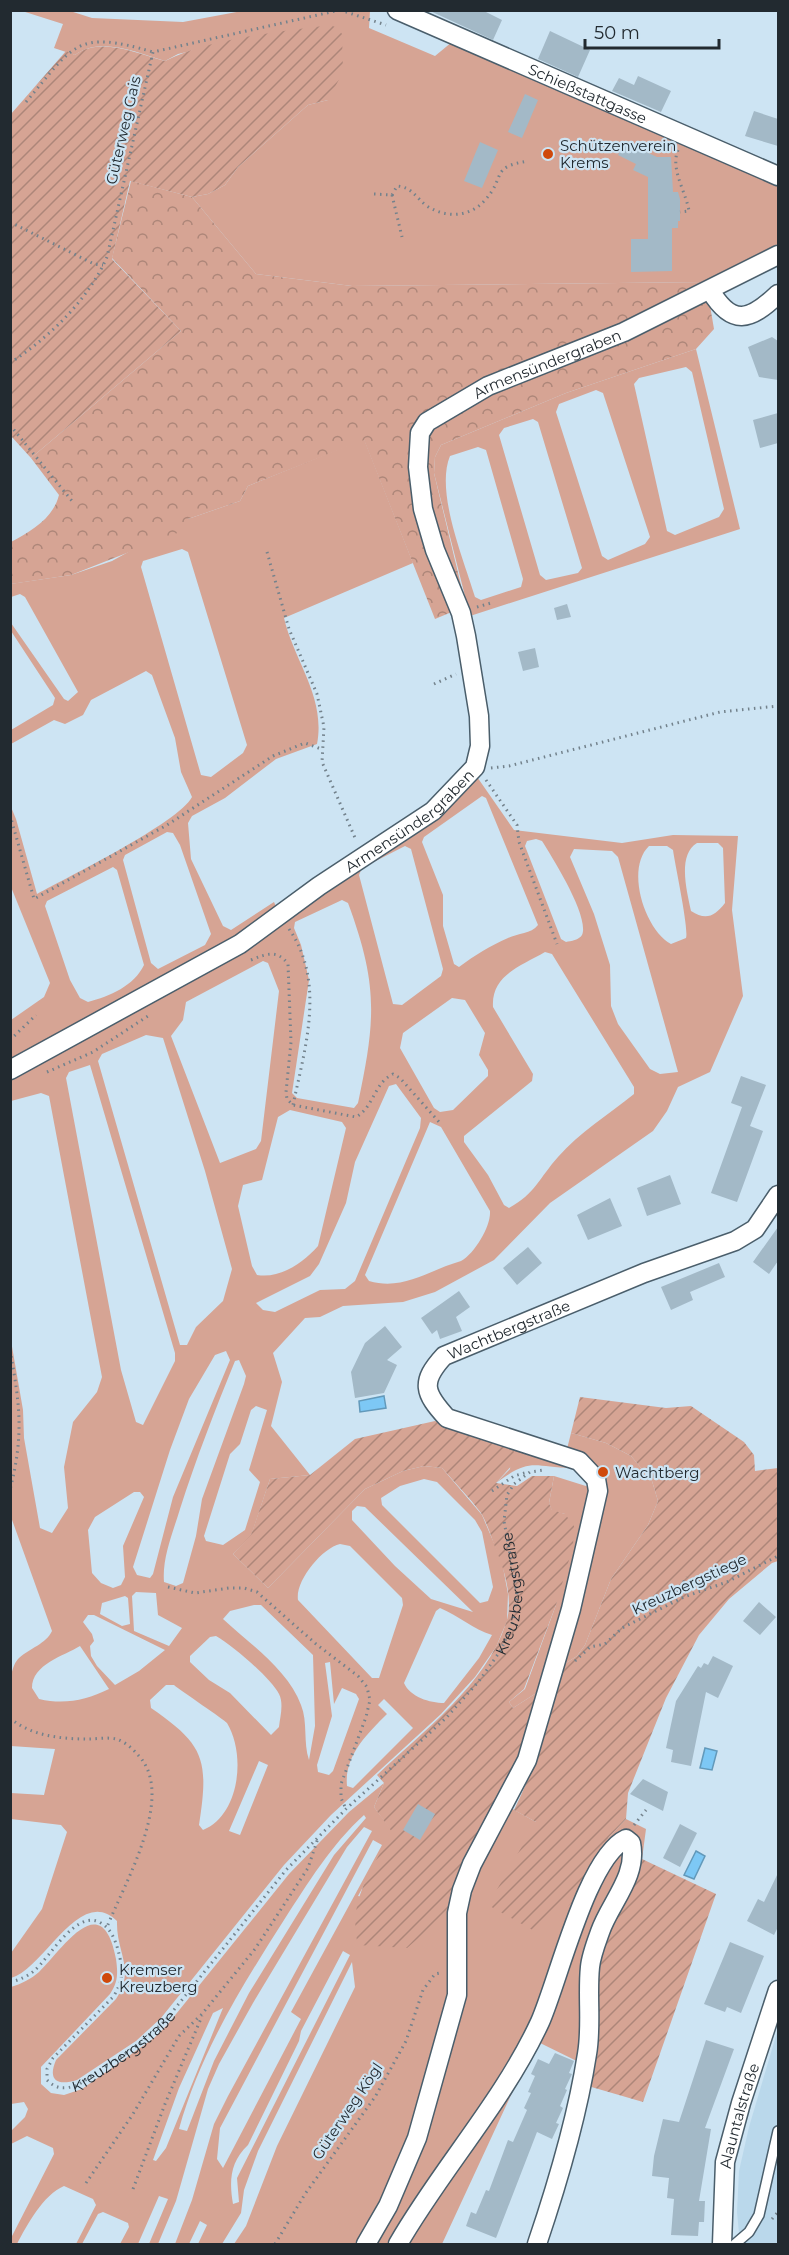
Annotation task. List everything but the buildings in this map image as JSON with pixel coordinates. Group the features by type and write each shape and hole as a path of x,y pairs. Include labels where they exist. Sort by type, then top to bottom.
{"street":[{"name":"Schießstattgasse","path":"397,10 778,176"},
{"name":"Armensündergraben","path":"10,1070 230,949 364,855 434,811 483,767 479,716 461,613 435,550 423,509 418,467 420,433 427,422 488,386 624,332 778,255"},
{"path":"710,290 719,305 730,314 745,317 760,311 778,294"},
{"name":"Wachtbergstraße","path":"553,1675 586,1549 598,1491 596,1479 579,1461 447,1418 432,1402 427,1386 430,1370 444,1356 644,1274 735,1241 755,1229 778,1195"},
{"path":"366,2244 388,2206 417,2139 450,2024 457,1995 457,1913 462,1890 472,1864 527,1760 553,1675"},
{"path":"398,2244 417,2211 470,2138 540,2022 584,1901 610,1852 618,1843 626,1839 631,1843 633,1851 630,1869 618,1899 601,1929 590,1965 588,2053 562,2171 537,2244"},
{"name":"Alauntalstraße","path":"722,2244 725,2162 731,2133 774,2019 778,1990"}],"lane":[{"path":"735,2244 749,2232 759,2215 778,2131"}],"path":[{"path":"26,102 54,68 80,44 91,41 122,43 153,52 340,10"},
{"name":"Güterweg Gais","path":"10,363 52,329 87,294 103,265 153,52"},
{"path":"680,212 689,212 675,158 685,135"},
{"path":"402,237 392,195 397,186 408,187 428,206 459,216 477,209 489,196 500,172 507,164 528,161"},
{"path":"374,194 392,195"},
{"path":"10,222 94,264 103,265"},
{"path":"10,425 72,501"},
{"path":"267,552 289,629 317,694 324,727 321,748 329,783 364,855"},
{"path":"434,684 472,668"},
{"path":"557,944 519,843 517,825 483,767 509,766 720,712 778,706"},
{"path":"10,815 34,899 167,825 273,756 295,746 311,743 321,748"},
{"path":"280,916 292,934 304,960 311,1006 310,1026 293,1104"},
{"path":"242,963 270,952 282,956 288,964 291,1042 286,1092 287,1099 293,1104 356,1117 368,1106 380,1084 393,1074 400,1077 440,1123"},
{"path":"45,1073 93,1052 157,1011"},
{"path":"10,1040 36,1015"},
{"path":"10,1350 21,1409 20,1440 10,1490"},
{"path":"492,1491 514,1476 530,1472 554,1471"},
{"name":"Kreuzbergstraße","path":"107,1926 119,1953 123,1974 120,1986 113,1997 53,2058 47,2069 47,2080 54,2087 65,2089 78,2085 151,2035 286,1870 346,1809 446,1718 479,1681 501,1650 513,1622 517,1593 504,1521 507,1495 514,1484 530,1472"},
{"name":"Kreuzbergstiege","path":"553,1675 580,1658 590,1647 605,1644 622,1628 669,1604 727,1582 778,1556"},
{"path":"669,1604 687,1577"},
{"path":"168,1587 195,1593 244,1587 257,1592 362,1682 370,1700 341,1784 341,1798 346,1809"},
{"path":"10,1718 20,1726 40,1734 70,1739 116,1739 130,1747 145,1762 151,1778 153,1797 150,1816 128,1881 107,1926 97,1920 83,1921 70,1930 35,1970 20,1980 10,1982"},
{"path":"86,2183 133,2114 178,2036 202,2014 255,1949 308,1868 319,1836"},
{"name":"Güterweg Kögl","path":"274,2244 305,2194 375,2097 406,2041 423,1990 435,1974 456,1970"},
{"path":"133,2189 202,2014"}],"shaded area":[{"path":"778,2029 778,2244 740,2244 737,2212 739,2171 749,2127"}],"green space":[{"name":"Schützenverein Krems","path":"22,11 70,11 92,18 183,22 242,11 370,11 369,28 435,56 452,42 778,185 778,244 706,282 352,286 256,274 192,197 208,194 225,185 238,167 308,105 328,100 250,37 178,54 165,61 107,46 85,49 75,55 54,48 63,24"},
{"path":"330,25 338,28 342,34 343,72 328,100 308,105 238,167 225,185 208,194 192,197 130,181 112,259 181,331 31,458 11,436 11,114 66,51 75,55 96,47 119,48 165,61 224,41"},
{"path":"131,181 192,197 256,274 352,286 706,282 714,329 696,349 566,393 441,445 435,457 434,473 466,606 435,619 364,440 248,486 240,501 188,519 185,530 71,575 11,584 11,542 46,518 59,495 31,458 181,331 112,258"},
{"path":"696,349 740,529 470,616 434,473 435,457 441,445 566,393","holes":["686,367 692,372 724,509 719,517 675,535 667,531 634,384 639,378","596,390 603,393 650,537 645,544 608,560 602,556 556,412 559,404","533,419 538,422 582,568 578,573 546,580 540,575 499,435 504,428","478,447 486,450 523,579 521,587 481,600 475,597 448,507 446,471 450,456"]},
{"path":"364,439 413,563 284,618 313,695 319,727 317,744 276,759 225,798 192,816 188,823 191,859 223,926 231,930 274,902 277,909 236,939 11,1063 11,1020 44,997 50,983 11,887 11,807 37,894 145,835 183,808 192,797 181,772 175,738 152,675 146,671 91,700 83,715 65,724 54,720 11,744 11,730 53,705 55,698 11,631 11,623 64,699 68,701 78,692 25,597 20,594 11,597 10,584 71,575 112,561 188,519 240,501 248,486","holes":["182,549 188,552 247,745 243,753 211,777 201,775 141,567 143,561","167,832 173,833 180,845 211,934 205,945 158,969 151,963 123,860 125,855","113,867 117,870 144,965 140,972 128,984 105,997 88,1002 80,998 70,980 45,906 47,901"]},
{"path":"475,774 514,830 622,843 673,835 738,836 732,910 743,996 710,1072 678,1087 667,1111 653,1131 550,1203 494,1260 435,1292 403,1302 343,1306 320,1317 305,1318 273,1353 282,1382 271,1426 310,1475 270,1479 251,1536 233,1554 268,1588 365,1489 403,1471 424,1466 442,1468 482,1515 502,1562 508,1594 507,1621 496,1647 475,1677 441,1714 331,1815 284,1865 161,2018 136,2041 77,2080 60,2082 56,2080 53,2073 56,2060 116,1999 122,1988 125,1970 117,1921 103,1912 90,1913 76,1920 37,1960 11,1978 11,1953 42,1909 67,1832 61,1825 11,1819 11,1793 44,1795 55,1749 11,1746 10,1686 14,1665 19,1658 46,1639 52,1631 11,1517 10,1335 23,1410 24,1438 40,1528 52,1533 68,1508 64,1467 73,1422 97,1392 102,1377 49,1096 41,1093 11,1101 11,1074 147,999","holes":["482,796 486,798 538,925 532,930 495,944 459,967 454,964 443,926 443,895 422,842 424,837","536,839 542,841 561,873 581,915 583,926 581,937 566,942 561,939 525,846 527,841","697,843 718,843 723,848 725,903 718,911 710,916 701,916 691,911 685,874 687,856","405,846 411,849 443,969 441,976 402,1005 393,1004 359,875 362,868","649,846 667,846 673,850 684,910 686,938 671,944 662,937 653,926 641,898 639,869 642,856","574,849 612,851 618,857 678,1072 660,1074 650,1069 618,1024 611,1006 610,965 594,914 570,857","342,900 348,903 358,931 365,957 371,1002 371,1024 364,1074 358,1103 354,1108 297,1098 292,1093 309,980 301,945 294,928 295,922","545,952 552,954 634,1087 634,1094 575,1140 531,1191 509,1208 504,1205 488,1175 464,1142 464,1136 532,1081 533,1074 493,1007 497,987 509,973","263,961 268,963 279,991 261,1141 256,1149 220,1163 171,1036 183,1020 186,1002","452,998 465,1000 485,1033 479,1055 488,1070 488,1076 453,1110 440,1112 434,1108 400,1048 403,1033","146,1035 163,1038 205,1171 232,1269 223,1301 196,1327 187,1345 180,1345 98,1061 102,1054","90,1065 175,1353 175,1361 143,1425 136,1422 121,1370 66,1078 69,1072","396,1084 421,1118 420,1128 355,1281 345,1289 320,1290 275,1312 263,1310 256,1303 310,1276 319,1264 346,1203 355,1162 389,1086","290,1110 342,1122 346,1128 318,1246 305,1258 274,1275 257,1275 252,1266 238,1206 243,1185 262,1180 278,1117","430,1122 441,1127 490,1211 490,1217 477,1246 461,1261 416,1278 394,1283 369,1281 365,1275","226,1351 230,1360 173,1497 153,1574 150,1578 137,1575 133,1567 170,1450 189,1399 215,1355","239,1360 246,1376 244,1384 202,1499 196,1536 183,1583 176,1586 164,1582 166,1554 213,1416 235,1361","256,1406 267,1410 249,1470 260,1482 245,1530 223,1545 206,1541 204,1536 230,1454 240,1444 251,1410","424,1479 437,1482 475,1520 482,1532 493,1587 488,1601 480,1603 382,1505 381,1498 400,1486","134,1492 140,1492 144,1497 123,1546 125,1577 121,1585 113,1588 101,1583 92,1573 88,1530 95,1517","357,1506 365,1507 473,1612 431,1599 395,1566 352,1520 352,1511","340,1544 350,1546 402,1598 403,1605 379,1678 372,1678 298,1600 301,1584 311,1566 333,1547","136,1592 156,1593 158,1615 182,1628 169,1646 134,1631 132,1596","125,1596 128,1598 130,1624 122,1626 100,1614 102,1603","261,1605 313,1655 315,1726 309,1760 301,1705 287,1680 267,1658 223,1619 230,1611","440,1608 492,1635 479,1658 444,1703 433,1702 411,1692 404,1683 436,1611","88,1615 94,1615 165,1650 139,1671 115,1685 97,1666 91,1656 90,1646 94,1641 92,1634 83,1622","216,1636 250,1662 275,1687 281,1702 279,1727 271,1735 230,1693 209,1680 190,1662 190,1656 210,1637","80,1646 109,1689 75,1700 58,1702 39,1699 32,1688 33,1680 37,1673 50,1662","330,1662 334,1704 342,1688 356,1694 359,1699 333,1771 329,1775 318,1772 317,1765 332,1716 325,1663","166,1685 174,1685 227,1723 233,1736 238,1767 232,1798 225,1811 203,1830 199,1825 202,1803 202,1769 193,1744 183,1733 151,1708 150,1700","384,1699 413,1728 353,1788 347,1786 349,1765 358,1746 387,1714 378,1705","259,1761 268,1765 240,1835 229,1831"]},
{"path":"580,1397 666,1408 691,1406 744,1442 754,1455 755,1471 778,1468 778,1561 772,1563 729,1599 699,1635 666,1698 628,1793 626,1819 609,1837 576,1899 536,1932 488,1905 536,1822 514,1810 543,1739 563,1665 577,1656 585,1645 611,1579 648,1525 658,1501 652,1481 631,1456 606,1443 571,1433"},
{"path":"435,1421 512,1444 516,1461 496,1483 517,1486 532,1476 554,1476 549,1503 552,1510 565,1514 574,1526 573,1546 556,1605 524,1689 509,1702 513,1708 541,1690 518,1758 453,1888 448,1913 407,1948 358,1945 355,1929 356,1914 363,1886 392,1832 374,1807 384,1783 377,1775 433,1724 469,1687 497,1646 506,1623 509,1604 502,1564 481,1513 442,1468 424,1466 403,1471 365,1489 268,1588 233,1554 251,1535 270,1479 310,1475 355,1439"},
{"path":"571,1433 606,1443 631,1456 652,1481 658,1501 648,1525 611,1579 585,1645 577,1656 563,1665 600,1473 586,1457 567,1449"},
{"path":"512,1444 572,1468 526,1466 496,1483 510,1469"},
{"path":"554,1476 589,1487 593,1492 541,1690 513,1708 509,1702 525,1689 556,1605 565,1514 552,1511 549,1503"},
{"path":"384,1783 374,1807 393,1832 358,1896 448,1913 462,1869 498,1801 536,1822 593,1863 609,1837 626,1819 646,1829 642,1859 635,1870 593,2069 536,2041 442,2244 234,2244 246,2226 277,2146 355,1987 352,1962 258,2151 244,2190 241,2213 222,2244 198,2244 207,2225 200,2221 189,2244 175,2244 192,2200 214,2124 372,1831 364,1827 347,1847 219,2064 208,2089 176,2201 158,2244 149,2244 168,2199 159,2196 138,2244 120,2244 129,2227 128,2223 103,2212 98,2214 82,2244 76,2244 96,2205 93,2199 64,2186 56,2190 43,2203 17,2244 11,2244 11,2238 54,2154 53,2148 27,2136 11,2144 11,2131 25,2117 28,2109 24,2102 11,2104 11,1987 33,1977 81,1930 92,1925 101,1927 110,1937 117,1969 113,1990 41,2067 41,2084 51,2093 64,2095 82,2089 154,2038 168,2024 289,1874 349,1812","holes":["364,1815 366,1818 334,1855 249,1993 214,2061 187,2131 179,2129 198,2074 238,1995 311,1878","373,1840 382,1845 291,2012 301,2019 223,2168 217,2159 220,2128","343,1951 350,1955 237,2178 239,2202 233,2204 231,2180 234,2165 248,2145 299,2041 301,2031","223,2008 166,2148 156,2161 153,2160 179,2088 213,2013"]},
{"path":"642,1859 716,1894 643,2102 588,2086 596,1966 605,1932"}],"water":[{"path":"384,1396 386,1408 360,1412 359,1401"},
{"path":"705,1748 717,1751 712,1770 700,1768"},
{"path":"696,1851 705,1856 694,1879 684,1875"}],"place":[{"name":"Schützenverein Krems","path":"548,154"},
{"name":"Wachtberg","path":"603,1472"},
{"name":"Kremser Kreuzberg","path":"107,1978"}]}
